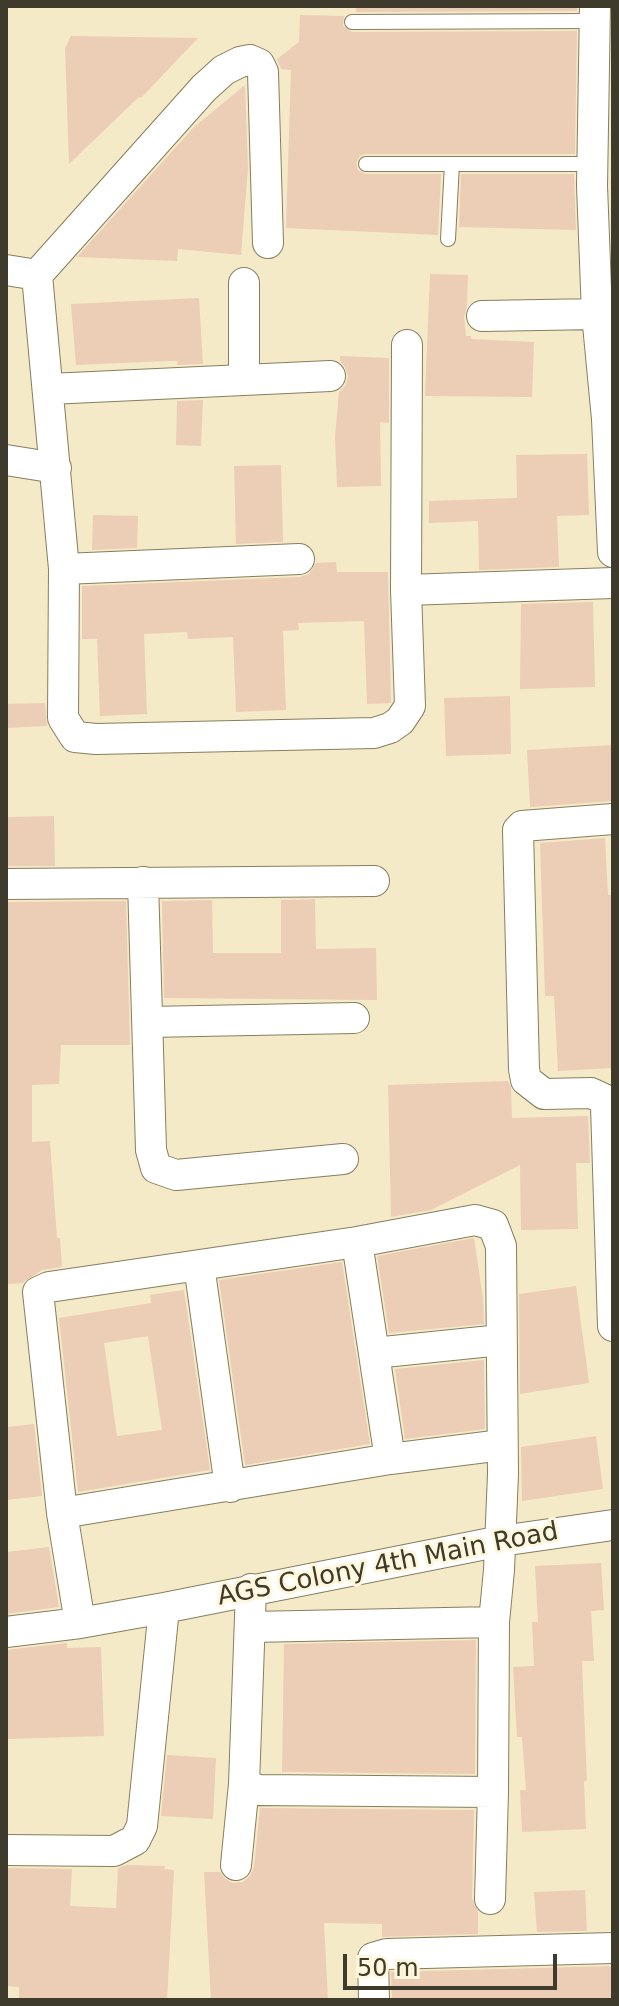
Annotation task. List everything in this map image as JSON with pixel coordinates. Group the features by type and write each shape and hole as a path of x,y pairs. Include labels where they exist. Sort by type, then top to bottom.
{"street":[{"path":"594,14 591,164 597,314 610,419 613,552"},
{"path":"268,243 263,72 259,64 250,60 224,70 204,88 37,275 64,569 63,718 75,737 374,733 400,721 410,706 406,590 407,345"},
{"path":"6,270 37,275"},
{"path":"244,283 244,379"},
{"path":"482,316 597,314"},
{"path":"49,389 330,376"},
{"path":"6,460 56,468"},
{"path":"64,569 299,559"},
{"path":"406,590 613,583"},
{"path":"613,819 522,826 518,830 526,1080 544,1094 591,1093 604,1099 607,1114 613,1326"},
{"path":"6,884 374,881"},
{"path":"143,882 151,1150 156,1168 176,1175 343,1159"},
{"path":"148,1022 354,1018"},
{"path":"80,1623 62,1513 38,1292 49,1287 357,1242 475,1220 493,1225 501,1246 502,1445 501,1541 494,1622 490,1899"},
{"path":"357,1242 390,1459"},
{"path":"199,1265 230,1487"},
{"path":"374,1353 501,1340"},
{"path":"62,1513 390,1459 502,1445"},
{"name":"AGS Colony 4th Main Road","path":"6,1632 80,1623 501,1541 613,1525"},
{"path":"236,1865 244,1784 251,1589"},
{"path":"6,1850 114,1851 135,1840 142,1826 164,1608"},
{"path":"251,1627 494,1622"},
{"path":"244,1784 251,1790 493,1792"},
{"path":"374,2000 373,1958 387,1954 613,1948"}],"lane":[{"path":"352,22 594,14"},
{"path":"366,164 591,164"},
{"path":"448,239 452,164"}],"building":[{"path":"356,6 577,6 577,11 356,12"},
{"path":"300,15 344,16 343,26 352,32 577,31 575,154 365,154 356,163 358,170 365,174 441,174 438,235 286,228 291,70 281,69 277,59 299,42"},
{"path":"71,36 198,38 141,98 69,164 65,48"},
{"path":"245,85 248,168 241,255 178,249 177,261 77,257 193,128"},
{"path":"461,174 574,174 576,230 459,227"},
{"path":"430,274 468,275 464,317 466,336 471,336 471,339 534,342 532,397 425,396"},
{"path":"199,298 203,364 177,365 178,361 168,361 76,365 71,304"},
{"path":"340,356 389,358 389,423 380,422 381,486 337,487 335,437 339,392 346,385 348,376"},
{"path":"203,400 201,446 176,445 177,401"},
{"path":"587,454 589,515 557,516 559,567 479,570 478,521 429,523 429,501 517,498 516,455"},
{"path":"281,465 283,542 236,544 234,466"},
{"path":"93,515 138,516 137,548 92,550"},
{"path":"336,562 337,572 388,572 391,703 367,704 364,621 298,623 299,630 283,631 286,710 236,712 233,637 188,639 187,632 144,634 147,714 100,716 97,639 82,639 82,586 300,577 309,574 316,563"},
{"path":"593,602 595,687 520,689 521,604"},
{"path":"510,696 511,754 446,756 444,698"},
{"path":"45,703 47,726 6,728 6,704"},
{"path":"613,745 613,801 530,807 527,750"},
{"path":"54,816 55,866 6,866 6,817"},
{"path":"605,838 613,923 613,1068 558,1071 554,996 545,996 540,843"},
{"path":"315,899 316,949 376,948 377,1000 164,998 162,901 212,900 213,953 281,953 281,900"},
{"path":"126,901 130,1045 61,1045 59,1084 32,1085 32,1142 50,1141 62,1267 42,1270 22,1283 6,1284 6,902"},
{"path":"508,1081 512,1118 588,1116 590,1163 576,1163 578,1229 521,1230 520,1165 431,1210 391,1217 388,1085"},
{"path":"474,1238 484,1324 389,1333 377,1256"},
{"path":"342,1262 370,1444 245,1465 219,1280"},
{"path":"576,1286 589,1383 520,1394 519,1294"},
{"path":"184,1290 210,1470 78,1492 59,1318 151,1303 150,1295","holes":["148,1336 162,1430 117,1436 104,1343"]},
{"path":"484,1360 485,1429 405,1439 395,1369"},
{"path":"34,1424 42,1496 6,1500 6,1427"},
{"path":"596,1436 603,1489 522,1501 521,1447"},
{"path":"49,1547 59,1607 6,1614 6,1552"},
{"path":"601,1563 604,1610 591,1611 594,1661 582,1661 586,1829 522,1832 520,1790 526,1790 522,1737 517,1737 513,1667 534,1666 532,1622 538,1622 535,1566"},
{"path":"476,1640 475,1774 282,1772 284,1644"},
{"path":"67,1643 67,1648 101,1647 104,1736 6,1739 6,1650"},
{"path":"167,1755 216,1758 213,1819 161,1816"},
{"path":"260,1808 474,1810 472,1898 478,1912 478,1934 382,1937 382,1924 324,1923 328,2000 211,2000 204,1872 220,1872 233,1883 243,1882 250,1876 254,1867"},
{"path":"127,1865 165,1866 164,1869 174,1870 167,2000 19,2000 19,1987 6,1986 6,1868 72,1869 70,1906 116,1908 118,1868"},
{"path":"585,1890 587,1931 537,1932 534,1892"},
{"path":"613,1966 613,1998 392,2000 391,1972"}]}
